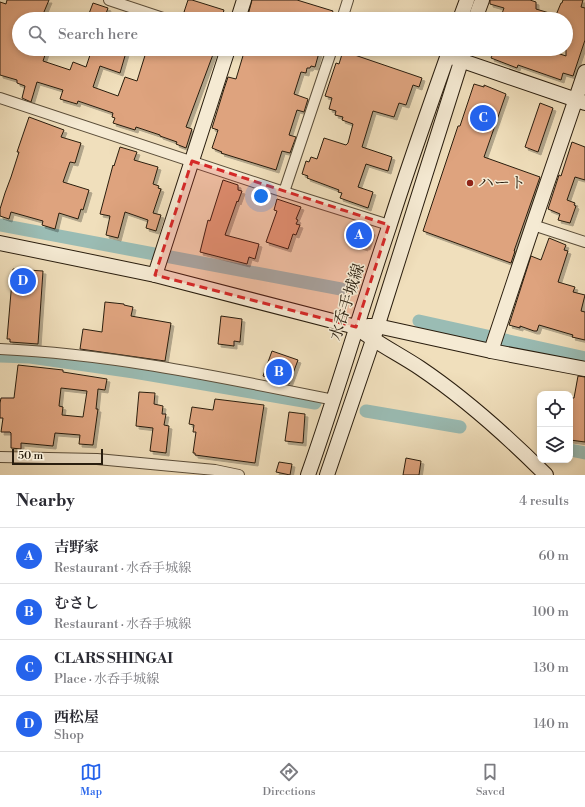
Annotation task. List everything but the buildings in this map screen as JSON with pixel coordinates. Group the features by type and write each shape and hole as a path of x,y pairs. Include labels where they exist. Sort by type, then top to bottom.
{"street":[{"path":"109,0 145,12"},
{"path":"240,12 244,0"},
{"path":"344,12 348,0"},
{"path":"463,12 467,0"},
{"path":"478,12 482,0"},
{"path":"155,275 226,56"},
{"path":"284,192 330,56"},
{"name":"水呑手城線","path":"308,475 334,400 389,225 448,56"},
{"path":"327,475 373,340 463,56"},
{"path":"466,56 581,101"},
{"path":"491,351 533,225 581,101 585,72"},
{"path":"0,98 284,192 389,225"},
{"path":"533,225 585,242"},
{"path":"0,243 155,275 356,327 377,326 491,351 585,369"},
{"path":"356,327 373,340 420,368 481,414 546,475"},
{"path":"0,349 46,351 103,358 334,400"},
{"path":"0,457 97,459 215,470 239,475"}],"highlighted area":[{"path":"192,161 389,225 356,327 155,275"}],"waterway":[{"path":"0,225 341,289"},
{"path":"419,321 585,358"},
{"path":"0,356 30,357 134,372 315,403"},
{"path":"366,411 460,427"},
{"path":"573,451 585,453"}],"place":[{"name":"CLARS SHINGAI","path":"483,118"},
{"name":"ハート","path":"470,183"},
{"name":"吉野家","path":"359,235"},
{"name":"西松屋","path":"23,281"},
{"name":"むさし","path":"279,372"}]}
